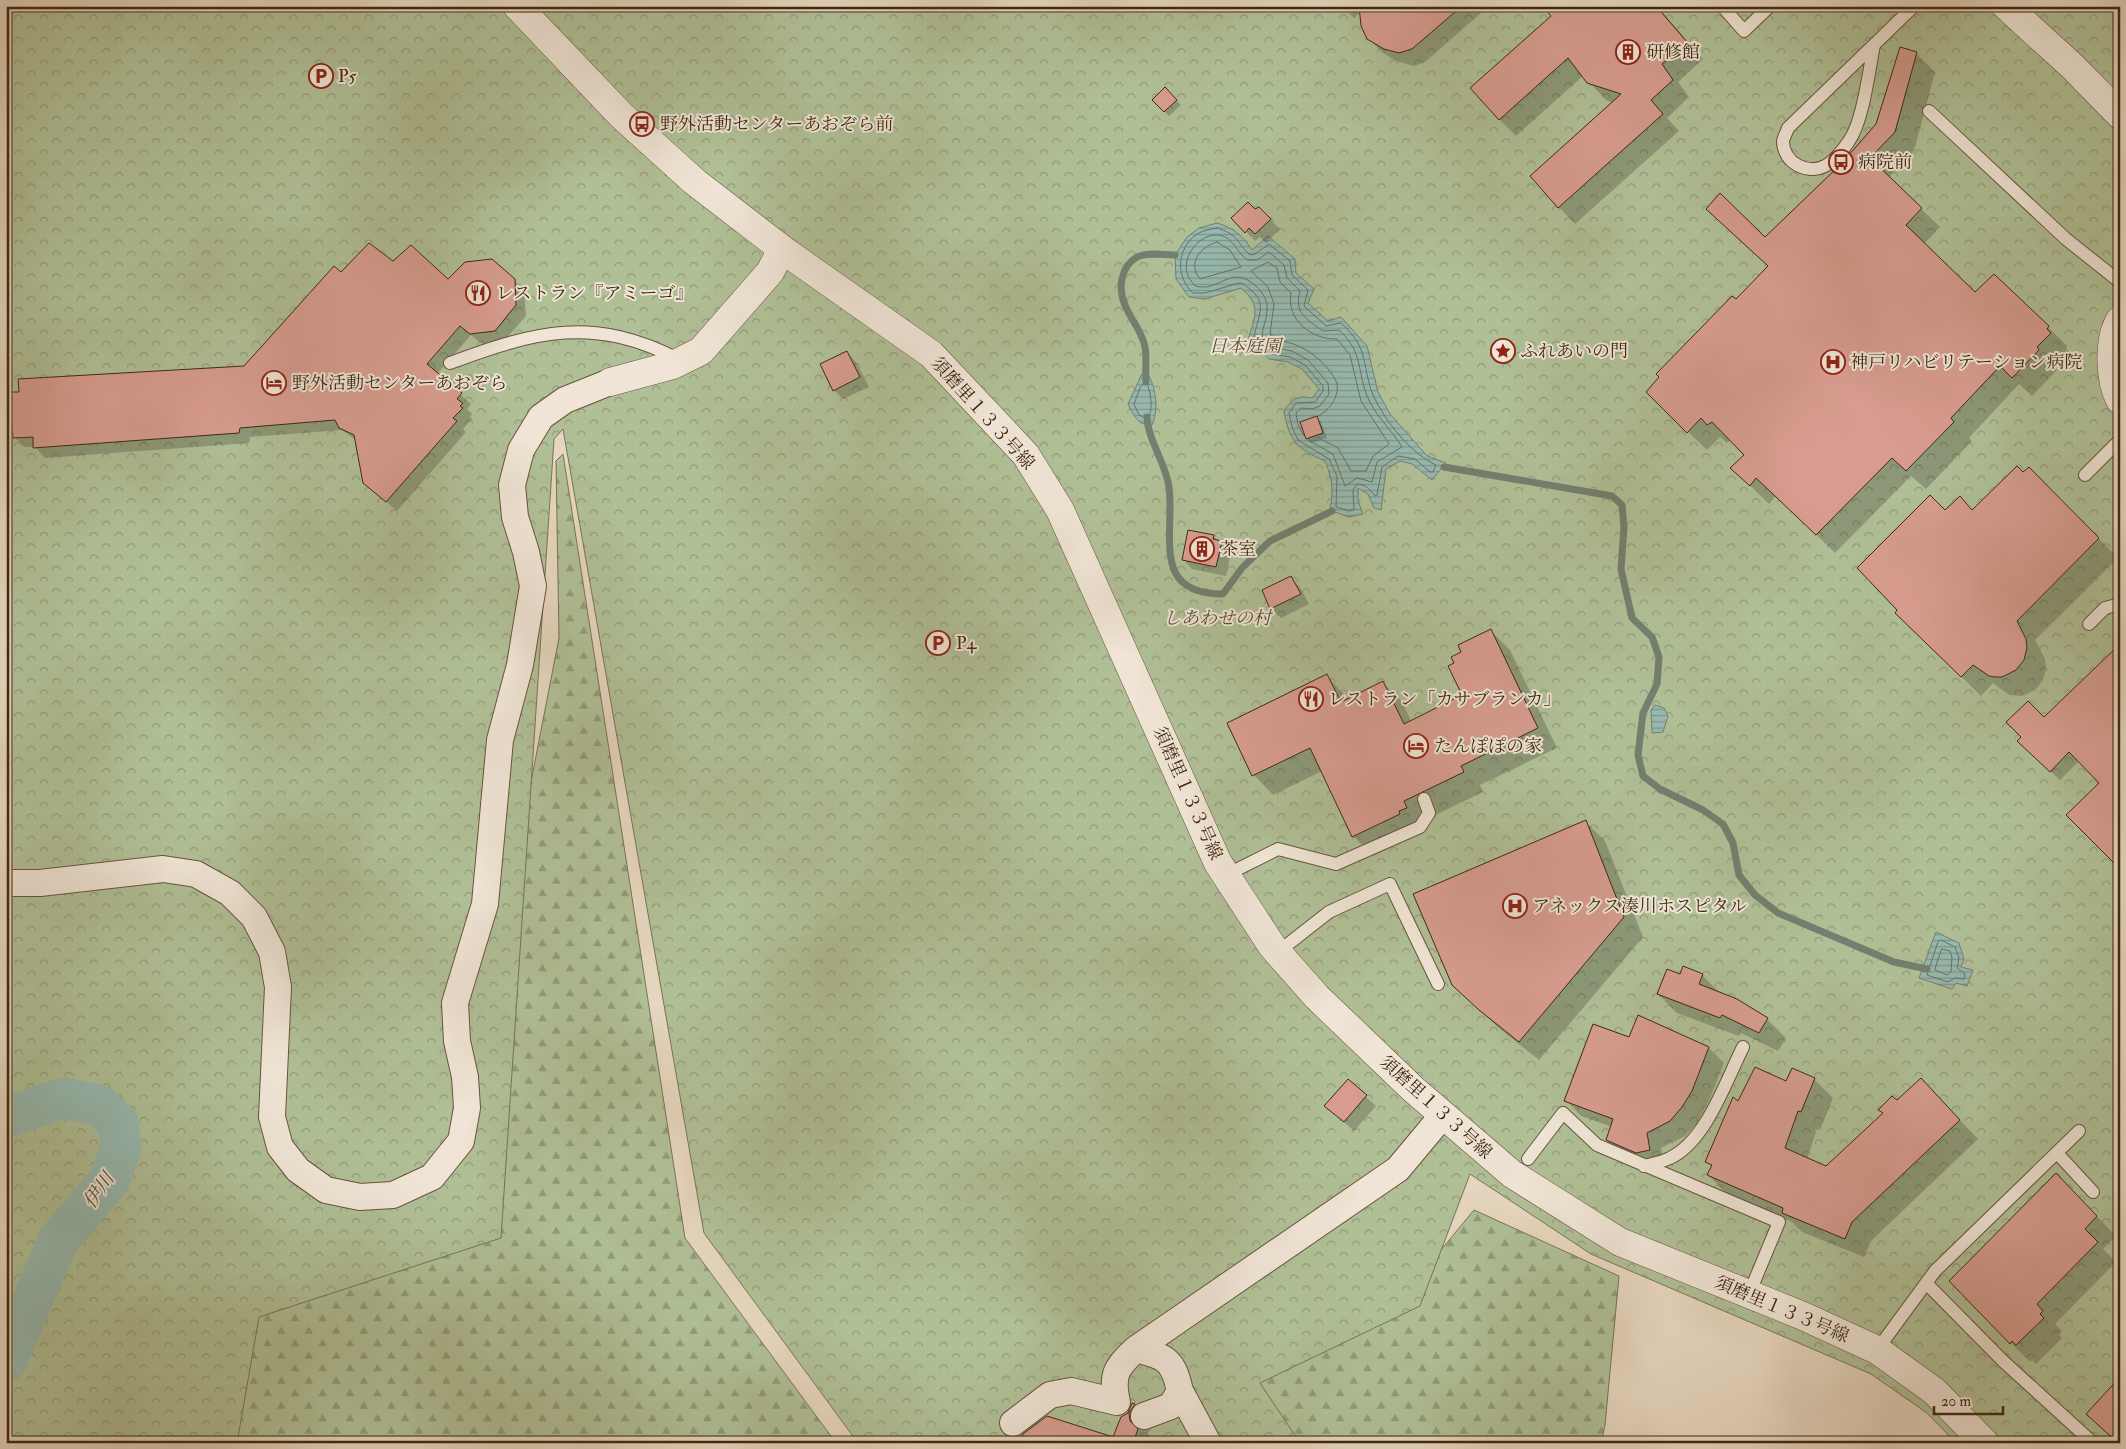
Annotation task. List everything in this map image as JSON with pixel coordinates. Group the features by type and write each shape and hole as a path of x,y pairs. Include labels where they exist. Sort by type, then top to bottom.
{"street":[{"name":"須磨里１３３号線","path":"518,6 620,115 695,182 782,249 931,354 1026,455 1060,510 1218,863 1278,952 1317,997 1413,1089 1443,1115 1523,1167 1620,1242 1749,1294 1877,1350 1934,1391 1984,1443"},
{"path":"2006,6 2072,66 2120,115"},
{"path":"6,883 40,883 162,869 196,874 230,893 254,917 272,952 278,987 272,1117 280,1147 298,1170 326,1190 360,1198 393,1195 432,1177 461,1141 467,1108 465,1076 457,1041 455,1003 485,904 500,740 520,665 533,586 526,552 515,517 512,485 521,450 541,417 565,400 610,382 682,361 701,351 770,272 782,249"},
{"path":"2120,320 2111,358 2114,389 2120,400"},
{"path":"1128,1409 1113,1384 1119,1364 1136,1349 1398,1169 1443,1115"},
{"path":"1136,1349 1159,1355 1175,1369 1180,1391 1208,1443"},
{"path":"1013,1422 1050,1395 1071,1391 1128,1409 1171,1406 1180,1391"}],"lane":[{"path":"1722,6 1744,31 1770,6"},
{"path":"1874,45 1856,127 1849,141 1827,165 1806,170 1800,167 1786,154 1783,140 1788,128 1914,6"},
{"path":"1929,111 2066,239 2120,282"},
{"path":"450,363 520,339 551,333 590,332 653,346 682,361"},
{"path":"2086,475 2120,440"},
{"path":"2089,624 2105,608 2120,604"},
{"path":"1226,875 1278,849 1336,864 1420,827 1429,813 1424,799"},
{"path":"1278,952 1328,912 1390,884 1438,984"},
{"path":"1644,1166 1671,1158 1693,1141 1710,1115 1743,1047"},
{"path":"1523,1167 1563,1113 1597,1145 1779,1222 1749,1294"},
{"path":"1877,1350 1935,1271 2080,1131"},
{"path":"2057,1153 2093,1192"},
{"path":"1926,1283 2003,1361 2093,1443"}],"green space":[{"name":"しあわせの村","path":"6,6 2120,6 2120,1443 1956,1443 1927,1413 1871,1374 1591,1254 1470,1174 1420,1306 1260,1383 1300,1443 858,1443 704,1233 563,429 554,439 501,1238 259,1317 237,1443 6,1443"},
{"path":"563,454 685,1238 836,1443 6,1443 6,583 524,818 559,638 556,461"},
{"path":"1474,1210 1619,1276 1605,1425 1601,1443 1234,1443 1209,1361 1393,1308"}],"water":[{"path":"1217,223 1238,233 1252,250 1268,236 1295,259 1296,273 1314,289 1308,303 1328,321 1341,317 1367,346 1378,392 1390,414 1427,456 1446,463 1432,480 1412,464 1400,461 1386,469 1381,510 1374,508 1368,494 1358,488 1358,501 1363,514 1349,517 1332,511 1330,508 1332,484 1325,461 1307,452 1296,443 1289,430 1284,411 1295,399 1302,397 1312,398 1319,389 1302,369 1288,362 1269,359 1248,340 1255,312 1252,300 1241,288 1205,299 1189,297 1176,279 1175,255 1187,237 1199,228"},
{"path":"1142,374 1148,374 1155,393 1156,406 1152,425 1143,424 1134,415 1128,404"},
{"path":"1655,705 1664,708 1668,716 1663,732 1652,733 1651,710"},
{"path":"1936,932 1959,943 1964,959 1961,967 1973,970 1967,986 1956,983 1952,989 1919,978"}],"building":[{"path":"1359,6 1462,6 1412,49 1399,53 1384,49 1367,39 1361,26"},
{"path":"1542,6 1656,6 1687,42 1662,64 1673,80 1651,100 1663,114 1558,208 1530,176 1621,94 1587,83 1568,58 1499,120 1470,88 1551,16"},
{"path":"1900,47 1917,52 1895,132 1870,158 1922,208 1906,225 1975,292 1994,274 2049,326 2047,329 2051,333 2037,347 2039,350 2012,378 2000,366 1951,418 1954,422 1906,471 1892,458 1816,535 1756,478 1750,486 1730,468 1744,455 1712,422 1707,425 1701,418 1687,433 1646,392 1659,377 1656,374 1732,296 1736,299 1768,266 1706,209 1720,193 1765,237 1841,164 1876,124"},
{"path":"1165,87 1177,100 1164,112 1152,100"},
{"path":"1248,202 1255,209 1259,207 1271,219 1255,234 1249,228 1245,233 1231,218"},
{"path":"369,243 393,261 411,245 448,279 465,262 492,259 515,279 516,305 495,331 470,334 460,326 427,364 462,393 457,399 463,403 460,406 463,408 453,418 457,421 386,502 363,483 354,435 339,428 335,420 240,428 239,433 33,448 33,437 13,438 9,392 19,392 18,379 244,366 334,266 341,272"},
{"path":"847,351 860,377 833,391 820,364"},
{"path":"1317,416 1323,433 1306,439 1300,422"},
{"path":"2017,466 2023,472 2029,467 2099,538 2017,621 2026,639 2027,648 2024,660 2016,670 2002,677 1995,677 1989,676 1973,665 1961,677 1895,613 1897,610 1857,568 1930,495 1945,510 1960,496 1972,510"},
{"name":"茶室","path":"1188,530 1214,535 1213,539 1222,541 1216,567 1182,560"},
{"path":"1291,576 1301,594 1270,609 1262,590"},
{"path":"1491,629 1538,728 1461,766 1464,772 1404,801 1407,808 1399,811 1400,814 1352,837 1310,748 1252,776 1227,723 1327,674 1341,702 1383,681 1404,724 1462,695 1448,666 1454,663 1451,657 1461,652 1458,645"},
{"path":"2120,644 2120,869 2066,815 2099,783 2069,752 2050,772 2017,741 2021,737 2006,722 2028,701 2044,717"},
{"path":"1586,820 1624,917 1519,1042 1479,1010 1452,985 1413,894"},
{"path":"1683,966 1703,974 1699,984 1737,999 1768,1018 1759,1033 1722,1015 1720,1018 1657,994 1667,969 1680,974"},
{"path":"1638,1015 1709,1047 1692,1091 1682,1107 1670,1121 1647,1133 1650,1150 1636,1153 1606,1140 1613,1119 1564,1101 1593,1024 1629,1037"},
{"path":"1755,1067 1786,1081 1792,1068 1815,1078 1801,1112 1798,1111 1785,1148 1826,1166 1883,1113 1878,1110 1892,1096 1897,1100 1921,1078 1960,1120 1852,1222 1845,1239 1782,1213 1783,1208 1707,1175 1712,1165 1705,1162 1733,1097 1738,1101"},
{"path":"1348,1079 1367,1095 1344,1122 1324,1106"},
{"path":"2056,1173 2097,1216 2085,1229 2098,1242 2037,1304 2043,1311 2040,1314 2044,1318 2016,1345 2012,1341 2010,1344 1949,1281"},
{"path":"2120,1377 2120,1443 2118,1443 2086,1414"},
{"path":"1132,1403 1135,1404 1129,1413 1130,1421 1138,1429 1133,1443 1020,1443 1023,1434 1047,1416 1113,1437 1121,1417 1128,1413"}],"waterway":[{"path":"1146,382 1145,347 1123,299 1122,279 1127,266 1141,255 1175,255"},
{"path":"1147,417 1150,435 1169,487 1169,542 1171,558 1175,573 1185,584 1200,591 1223,594 1242,568 1270,541 1332,511"},
{"path":"1444,467 1612,496 1622,505 1624,527 1621,569 1632,618 1652,637 1659,657 1657,684 1643,713 1638,755 1643,776 1660,789 1703,810 1723,824 1733,843 1739,875 1755,895 1778,913 1894,962 1927,969"},
{"name":"伊川","path":"6,1118 62,1098 99,1105 118,1123 121,1148 110,1179 58,1241 6,1362"}],"place":[{"name":"研修館","path":"1628,52"},
{"name":"P5","path":"321,76"},
{"name":"野外活動センターあおぞら前","path":"642,124"},
{"name":"病院前","path":"1841,162"},
{"name":"レストラン『アミーゴ』","path":"478,293"},
{"name":"ふれあいの門","path":"1503,351"},
{"name":"神戸リハビリテーション病院","path":"1833,362"},
{"name":"野外活動センターあおぞら","path":"274,383"},
{"name":"茶室","path":"1202,549"},
{"name":"P4","path":"938,643"},
{"name":"レストラン「カサブランカ」","path":"1311,699"},
{"name":"たんぽぽの家","path":"1416,746"},
{"name":"アネックス湊川ホスピタル","path":"1515,906"}],"park label":[{"name":"日本庭園","path":"1245,346"}]}
